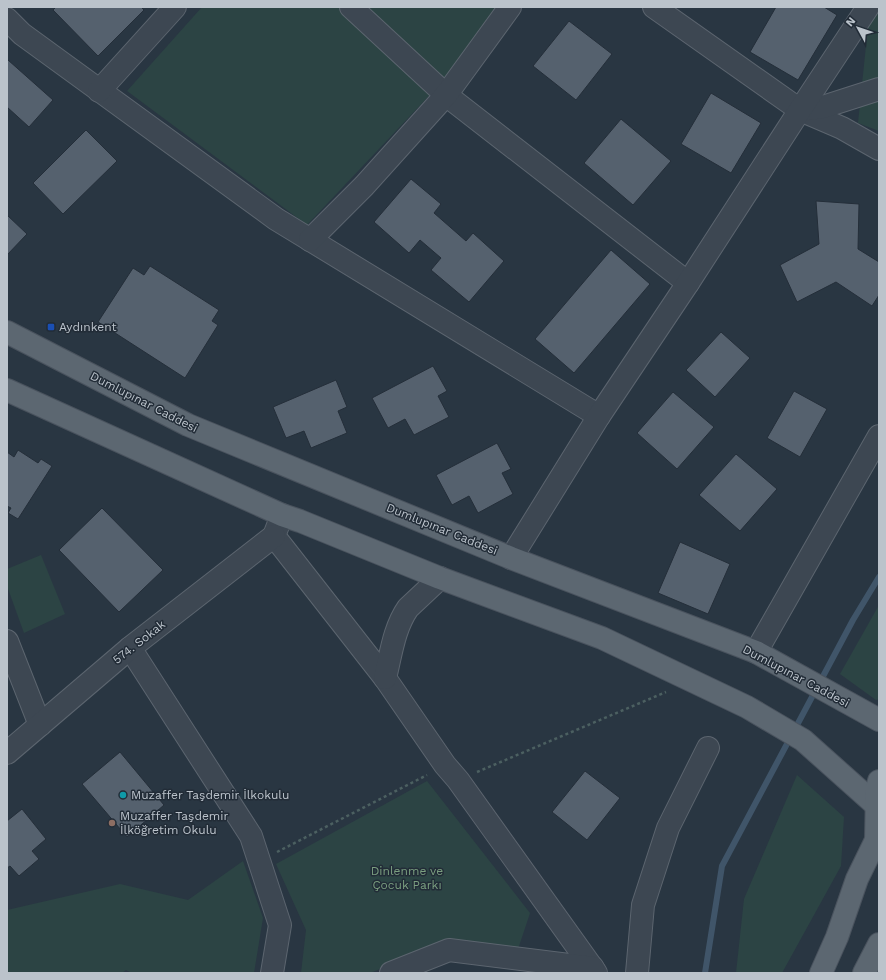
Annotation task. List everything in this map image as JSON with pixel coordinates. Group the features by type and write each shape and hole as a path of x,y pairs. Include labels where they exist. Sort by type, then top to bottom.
{"main road":[{"name":"Dumlupınar Caddesi","path":"7,332 188,425 511,558 756,652 879,720"},
{"path":"7,390 282,515 440,578 602,638 747,707 803,740 878,810"},
{"path":"803,740 848,789 860,808 866,833 865,852 857,879 837,937 821,973"},
{"path":"857,879 876,840 878,810 877,789 879,781"},
{"path":"864,973 879,944"}],"street":[{"path":"99,91 176,7"},
{"path":"351,7 446,95 688,283"},
{"path":"310,240 364,186 446,95 510,7"},
{"path":"654,7 800,110 842,128 879,150"},
{"path":"511,558 599,416 688,283 868,7"},
{"path":"7,19 22,34 276,220 599,416"},
{"path":"800,110 823,107 879,89"},
{"path":"756,652 879,436"},
{"path":"282,515 274,536 385,678 595,971"},
{"name":"574. Sokak","path":"7,753 130,648 274,536"},
{"path":"385,678 399,624 404,614 408,608 440,578"},
{"path":"7,641 40,725"},
{"path":"130,648 251,836 280,925 272,973"},
{"path":"637,973 643,905 668,828 708,748"},
{"path":"391,973 448,950 595,971"}],"path":[{"path":"259,861 452,773 693,681"}],"green space":[{"path":"202,7 497,7 446,78 307,225 127,91"},
{"path":"870,7 879,7 879,131 858,123"},
{"path":"41,555 65,614 24,633 7,586 7,569"},
{"path":"879,605 879,699 876,700 840,674"},
{"path":"797,775 844,817 841,866 782,973 736,973 744,899"},
{"name":"Dinlenme ve Çocuk Parkı","path":"427,781 530,913 518,949 452,940 370,973 301,973 306,930 276,864"},
{"path":"243,861 263,918 254,973 132,973 126,970 122,973 7,973 7,910 120,884 188,900"}],"building":[{"path":"56,7 141,7 144,10 98,56 53,10"},
{"path":"776,7 824,7 837,15 798,80 750,52"},
{"path":"569,21 612,54 576,100 533,66"},
{"path":"8,60 53,100 29,127 7,107"},
{"path":"711,93 761,123 731,173 681,144"},
{"path":"621,119 671,161 633,205 584,163"},
{"path":"86,130 117,161 63,214 33,183"},
{"path":"411,179 441,204 434,213 466,241 473,233 504,261 469,302 431,270 441,258 420,240 409,253 374,222"},
{"path":"816,201 859,204 858,249 879,262 879,295 872,306 836,282 797,302 780,265 819,244"},
{"path":"7,215 27,234 7,255"},
{"path":"611,250 650,284 574,373 535,339"},
{"path":"150,266 219,310 212,321 218,325 185,378 98,322 133,268 144,275"},
{"path":"721,332 750,358 715,397 686,370"},
{"path":"433,366 447,391 438,396 449,417 414,435 405,419 388,428 372,398"},
{"path":"336,380 347,407 338,411 347,433 311,448 304,431 286,438 273,407"},
{"path":"794,391 827,409 800,457 767,438"},
{"path":"673,392 714,427 677,469 637,433"},
{"path":"497,443 511,469 502,473 513,494 478,513 469,496 452,505 436,475"},
{"path":"18,450 38,463 41,459 52,466 18,519 8,513 11,508 7,506 7,452 14,457"},
{"path":"736,454 777,489 740,531 699,495"},
{"path":"102,508 163,570 119,612 59,550"},
{"path":"680,542 730,564 708,614 658,593"},
{"name":"Muzaffer Taşdemir İlkokulu","path":"120,752 164,805 127,837 82,784"},
{"path":"585,771 620,798 587,840 552,812"},
{"path":"22,809 46,839 32,851 39,859 19,876 10,866 7,868 7,821"}],"waterway":[{"path":"705,973 722,866 853,620 879,577"}],"place":[{"name":"Aydınkent","path":"51,327"},
{"name":"Muzaffer Taşdemir İlkokulu","path":"123,795"},
{"name":"Muzaffer Taşdemir İlköğretim Okulu","path":"112,823"}]}
